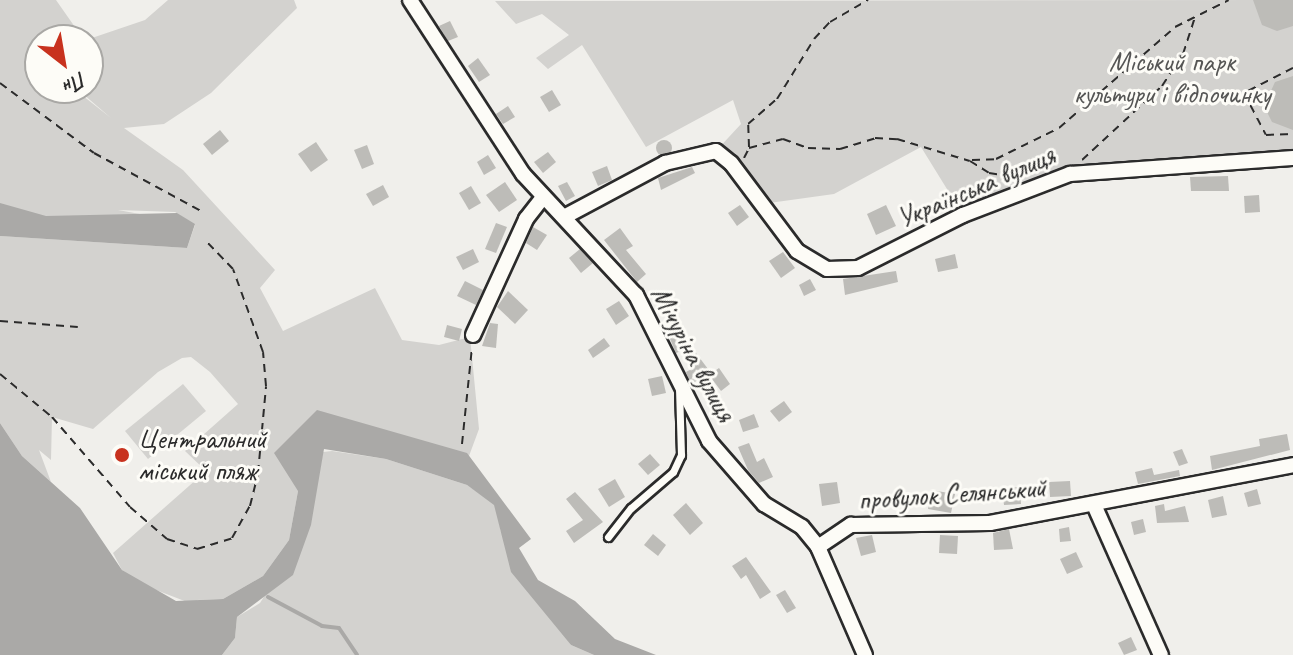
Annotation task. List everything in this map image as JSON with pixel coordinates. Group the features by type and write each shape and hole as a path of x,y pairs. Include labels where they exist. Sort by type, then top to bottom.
{"street":[{"name":"Мічуріна вулиця","path":"410,0 543,197 636,295 709,441 764,504 802,527 818,547 865,655"},
{"name":"Українська вулиця","path":"564,217 665,163 716,151 731,163 797,251 827,269 858,268 963,215 1070,174 1293,158"},
{"path":"473,335 526,219 543,197"},
{"name":"провулок Селянський","path":"818,547 851,525 990,523 1095,507 1293,465"},
{"path":"1095,507 1161,655"}],"lane":[{"path":"608,537 677,464 679,376"}],"path":[{"path":"746,183 744,155 749,148 748,124 777,99 814,39 830,22 868,0"},
{"path":"970,161 996,159 1059,128 1175,27 1229,0"},
{"path":"1070,174 1162,86 1183,54 1196,17"},
{"path":"1293,68 1244,93 1266,135 1293,134"},
{"path":"0,83 94,153 201,211"},
{"path":"749,148 783,139 808,148 840,149 875,138 897,139 970,161 989,173 1045,184"},
{"path":"0,374 52,417 130,507 167,539 197,549 232,538 250,506 258,473 266,386 263,352 233,269 205,240"},
{"path":"0,321 78,327"},
{"path":"462,444 473,335"}],"green space":[{"path":"0,0 56,0 73,24 24,24 24,104 93,104 111,118 95,104 104,104 104,34 145,20 168,0 294,0 297,8 211,93 164,124 124,128 183,170 275,270 260,288 283,331 375,288 402,340 439,345 470,337 479,429 469,456 332,418 298,491 289,540 263,576 223,599 197,600 195,605 143,585 122,570 113,553 206,471 185,451 238,404 210,372 191,357 182,358 158,372 93,429 52,417 51,460 39,450 51,482 22,456 0,423 0,236 187,248 195,225 175,212 118,210 156,217 47,219 0,205"},
{"name":"Міський парк культури і відпочинку","path":"1293,0 1293,155 1070,174 963,215 921,147 834,194 762,204 716,151 741,124 733,100 646,147 582,45 548,69 536,58 569,35 542,14 516,24 495,1"},
{"path":"183,384 206,411 148,459 125,431"},
{"path":"323,452 386,459 467,485 496,505 501,532 571,645 594,655 222,655 235,638 237,617 260,603 310,524"}],"shaded area":[{"path":"0,203 46,216 177,213 195,224 187,248 0,236"},
{"path":"317,410 467,453 531,539 519,548 538,580 575,601 615,639 656,655 594,655 571,645 511,572 494,505 467,485 386,459 324,449 311,525 293,575 237,617 235,638 222,655 0,655 0,423 22,456 80,508 122,570 176,601 223,599 263,576 289,540 298,491 274,453"}],"building":[{"path":"1253,0 1293,0 1293,26 1277,31 1262,25"},
{"path":"450,21 458,37 448,41 439,26"},
{"path":"478,58 490,75 479,82 468,66"},
{"path":"1293,76 1293,130 1272,122 1264,106 1275,82"},
{"path":"552,90 561,105 549,112 540,97"},
{"path":"508,106 515,117 503,124 496,114"},
{"path":"220,130 229,141 212,155 203,144"},
{"path":"664,140 672,148 664,156 656,148"},
{"path":"316,142 328,160 311,172 298,154"},
{"path":"367,145 374,164 362,169 354,150"},
{"path":"548,152 556,162 543,173 534,162"},
{"path":"488,155 496,168 484,175 477,162"},
{"path":"607,166 612,180 598,186 592,172"},
{"path":"692,167 695,173 661,190 658,178"},
{"path":"1228,176 1229,191 1191,191 1190,177"},
{"path":"505,182 517,200 499,212 486,195"},
{"path":"567,182 575,196 566,201 558,186"},
{"path":"383,185 389,197 373,206 366,194"},
{"path":"471,186 481,203 469,210 459,193"},
{"path":"1259,195 1260,212 1245,213 1244,196"},
{"path":"740,205 749,217 737,226 728,213"},
{"path":"886,205 896,226 876,235 867,214"},
{"path":"496,223 507,227 496,253 485,249"},
{"path":"533,227 547,235 537,250 526,243"},
{"path":"620,228 633,246 626,250 646,274 637,282 604,240"},
{"path":"473,249 479,262 463,270 456,257"},
{"path":"580,249 593,263 581,273 569,258"},
{"path":"783,252 795,268 781,278 769,261"},
{"path":"955,254 958,268 938,272 935,259"},
{"path":"896,271 898,282 845,295 843,279"},
{"path":"810,279 816,290 804,296 799,285"},
{"path":"465,281 483,290 476,305 457,296"},
{"path":"508,291 528,310 515,324 497,307"},
{"path":"619,301 629,316 616,325 606,309"},
{"path":"490,323 498,324 496,348 482,346"},
{"path":"447,325 462,329 459,341 444,337"},
{"path":"678,330 686,349 676,353 668,334"},
{"path":"604,338 610,346 593,358 588,350"},
{"path":"696,353 711,373 691,384 686,372 695,367 688,359"},
{"path":"719,368 730,384 721,391 709,375"},
{"path":"662,376 666,393 652,396 648,379"},
{"path":"784,401 792,412 779,422 770,411"},
{"path":"754,414 759,427 743,432 739,420"},
{"path":"1287,434 1290,450 1212,470 1210,456 1260,446 1259,439"},
{"path":"749,443 757,462 764,458 773,477 759,483 748,470 738,447"},
{"path":"1182,449 1188,463 1179,466 1173,452"},
{"path":"650,454 660,465 648,475 638,464"},
{"path":"1152,468 1154,475 1179,470 1180,476 1138,484 1135,472"},
{"path":"615,479 625,497 609,507 598,489"},
{"path":"1070,481 1071,496 1050,497 1049,482"},
{"path":"837,482 840,503 822,506 819,484"},
{"path":"1020,487 1021,504 1004,505 1002,488"},
{"path":"1257,489 1261,504 1248,507 1244,493"},
{"path":"931,490 955,494 951,513 928,509"},
{"path":"575,492 603,522 574,543 566,531 583,520 566,499"},
{"path":"1223,496 1227,515 1212,518 1208,500"},
{"path":"686,503 703,523 690,535 673,515"},
{"path":"1164,504 1165,511 1185,506 1189,522 1157,523 1155,506"},
{"path":"1143,519 1146,532 1134,535 1131,522"},
{"path":"1069,527 1071,541 1060,542 1059,529"},
{"path":"1009,529 1013,549 994,550 993,533"},
{"path":"653,534 666,545 658,556 644,545"},
{"path":"872,535 876,552 861,556 856,538"},
{"path":"940,535 958,536 957,554 939,553"},
{"path":"1076,552 1083,567 1067,574 1060,559"},
{"path":"746,557 771,592 760,599 746,575 741,579 732,566"},
{"path":"785,590 796,608 787,613 776,595"},
{"path":"1131,637 1137,650 1124,655 1118,643"}],"waterway":[{"path":"268,597 322,626 339,628 357,655"}],"place":[{"name":"Центральний міський пляж","path":"122,455"}]}
